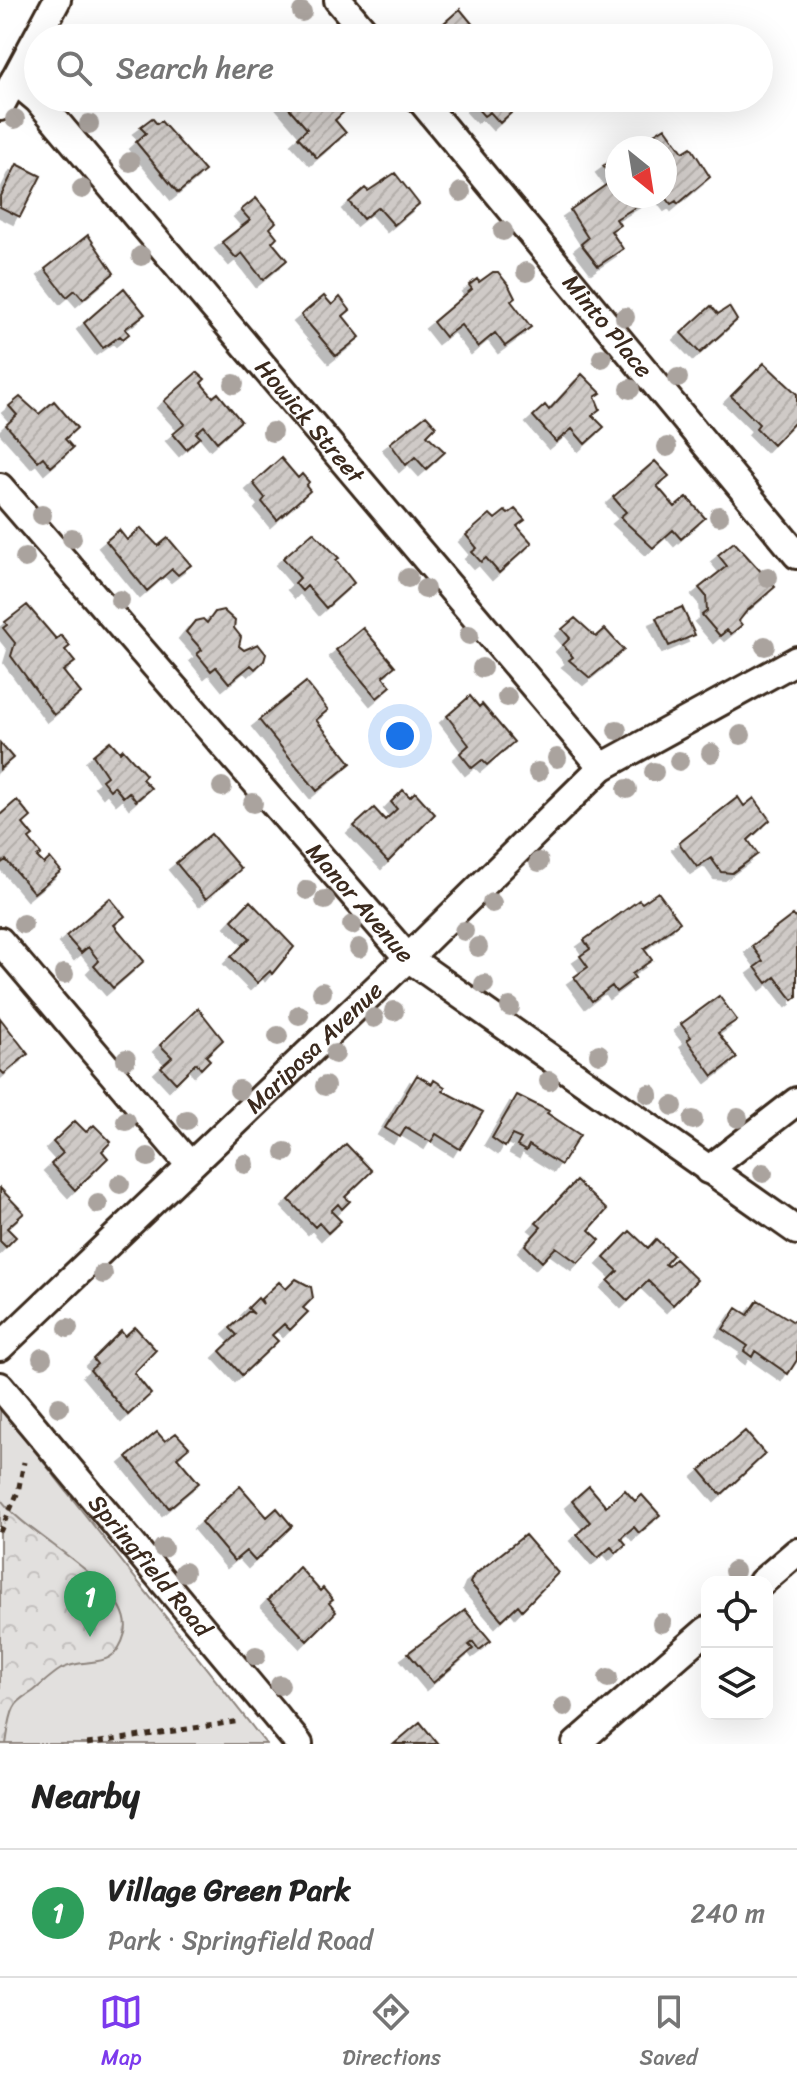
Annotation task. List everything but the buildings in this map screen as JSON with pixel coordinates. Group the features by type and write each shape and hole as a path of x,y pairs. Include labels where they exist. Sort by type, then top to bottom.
{"street":[{"path":"44,24 57,0"},
{"path":"338,0 358,24"},
{"path":"0,107 24,61"},
{"name":"Howick Street","path":"14,80 24,88"},
{"name":"Howick Street","path":"48,112 602,767"},
{"name":"Minto Place","path":"431,112 797,555"},
{"name":"Manor Avenue","path":"0,487 408,958 797,1231"},
{"name":"Mariposa Avenue","path":"0,1347 408,958 602,767 797,660"},
{"path":"0,941 189,1164"},
{"path":"708,1170 797,1101"},
{"name":"Springfield Road","path":"0,1386 299,1744"},
{"path":"769,1576 797,1552"},
{"path":"576,1744 701,1635"}],"path":[{"path":"0,1532 18,1492 24,1462"},
{"path":"87,1744 241,1721"}],"green space":[{"path":"0,1407 266,1744 0,1744"},
{"path":"0,1498 12,1512 97,1579 114,1597 124,1615 125,1633 120,1646 107,1659 61,1669 19,1701 11,1716 6,1744 0,1744"}],"place":[{"name":"Village Green Park","path":"90,1637"}]}
